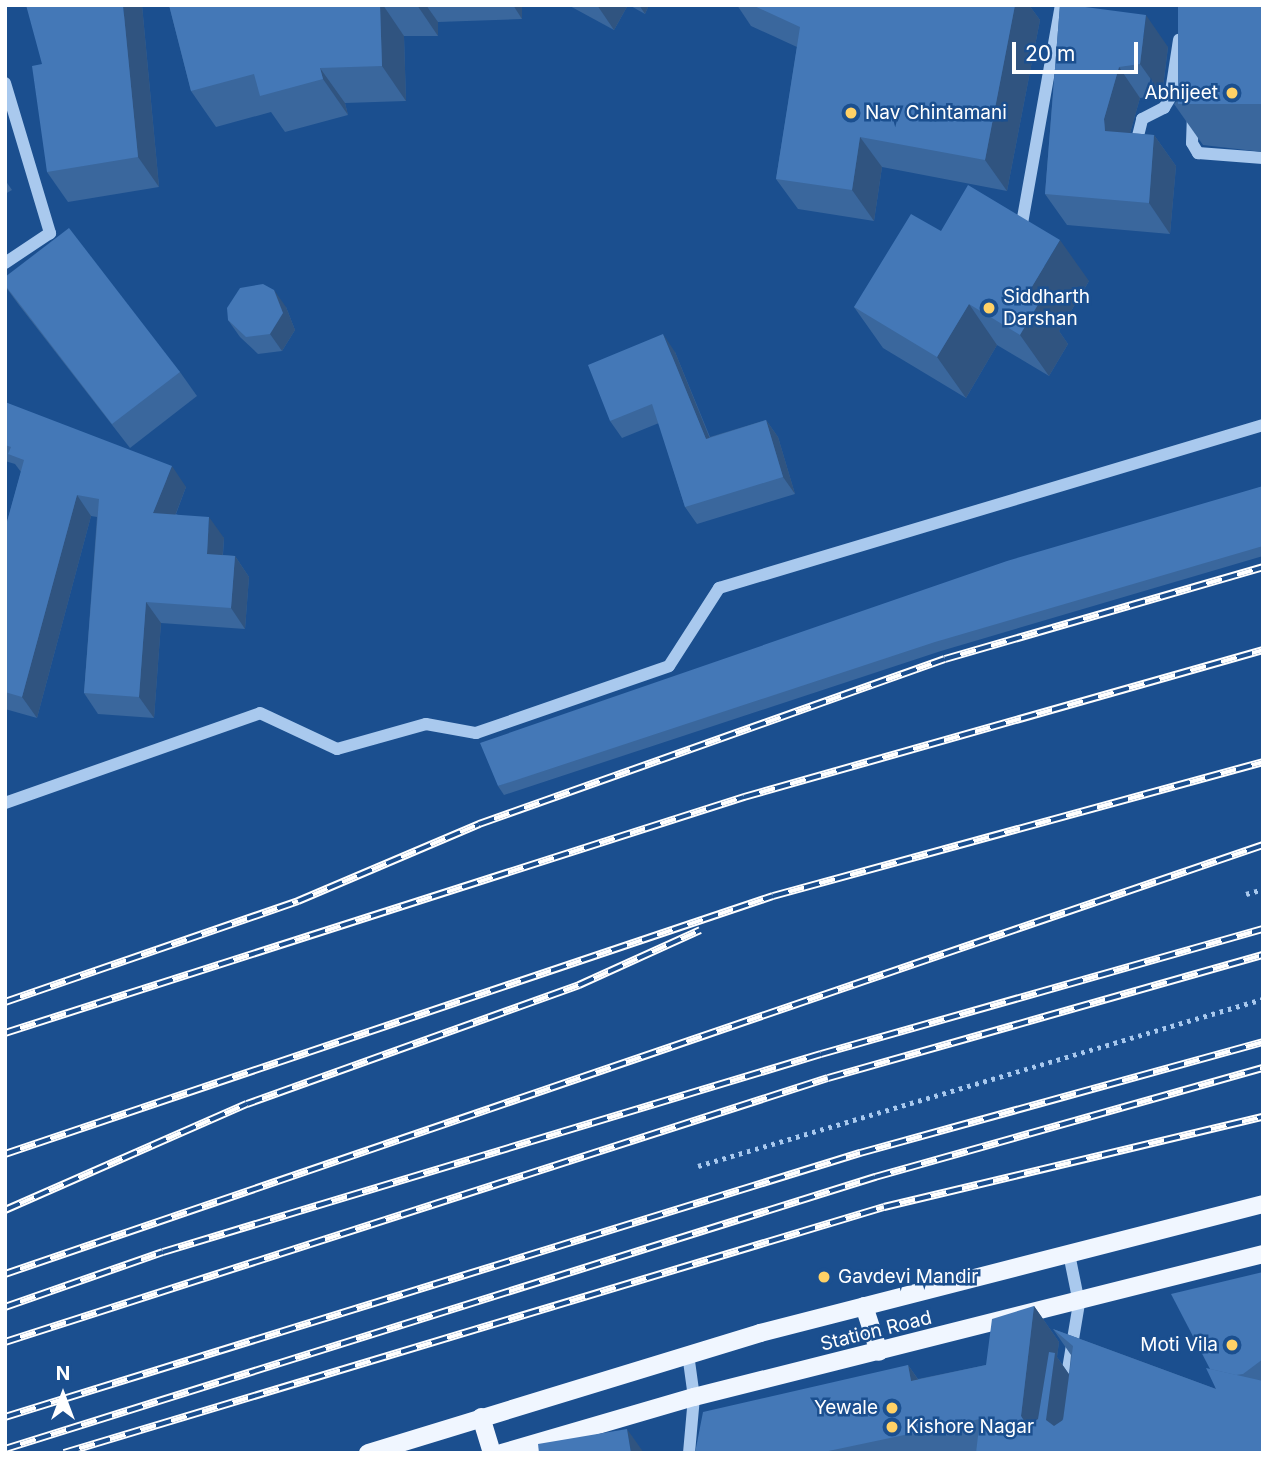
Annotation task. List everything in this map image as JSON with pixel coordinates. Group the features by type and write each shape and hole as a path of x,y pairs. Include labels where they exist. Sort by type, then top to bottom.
{"main road":[{"path":"368,1453 688,1354 1263,1204"},
{"name":"Station Road","path":"502,1453 694,1397 1079,1303 1263,1254"},
{"path":"864,1306 879,1352"},
{"path":"481,1418 492,1453"}],"street":[{"path":"1021,229 1061,5"},
{"path":"1135,152 1142,119 1164,108 1170,98 1180,30"},
{"path":"5,83 50,233 5,263"},
{"path":"1195,92 1192,144 1198,153 1263,158"},
{"path":"5,803 260,713 337,749 426,724 476,733 669,666 719,588 1263,425"},
{"path":"1063,1401 1079,1303 1069,1254"},
{"path":"688,1354 694,1397 689,1453"},
{"path":"1067,1375 1084,1377"}],"path":[{"path":"1246,894 1263,889"},
{"path":"698,1166 1263,999"}],"building":[{"path":"26,5 123,5 138,157 47,172 32,66 42,64"},
{"path":"169,5 380,5 382,66 320,68 323,79 260,96 254,74 191,91"},
{"path":"752,5 1015,5 985,160 860,137 852,190 776,179 800,27"},
{"path":"1060,5 1146,15 1140,64 1119,67 1104,119 1105,131 1154,135 1149,203 1045,194"},
{"path":"1178,5 1263,5 1263,104 1178,104"},
{"path":"968,185 1060,240 1027,295 1039,303 1020,335 969,304 937,357 854,307 911,214 941,231"},
{"path":"69,228 180,372 112,424 5,285 5,277"},
{"path":"263,284 274,290 283,313 270,334 246,337 228,320 227,308 240,288"},
{"path":"663,334 706,439 766,420 783,477 685,507 652,404 610,421 588,365"},
{"path":"5,402 172,466 153,513 209,517 207,554 235,556 231,608 146,602 139,697 84,693 99,499 77,495 22,697 5,692 5,529 24,460 8,454 11,447 5,445"},
{"path":"1263,486 1263,546 935,642 498,786 480,743 1007,561"},
{"name":"Moti Vila","path":"1263,1272 1263,1359 1243,1374 1210,1369 1171,1294"},
{"path":"1034,1306 1021,1416 1027,1426 1038,1419 1049,1352 1055,1353 1046,1420 1054,1426 1063,1420 1073,1346 1053,1329 1216,1389 1206,1368 1263,1381 1263,1453 976,1453 980,1419 819,1453 695,1453 703,1412 908,1365 911,1381 986,1365 992,1319"},
{"path":"627,1429 631,1453 539,1453 538,1444"}],"railway":[{"path":"5,1002 298,901 479,824 945,659 1263,567"},
{"path":"5,1033 744,797 1263,650"},
{"path":"5,1154 773,896 1263,762"},
{"path":"5,1274 1263,845"},
{"path":"5,1307 163,1252 821,1054 1263,929"},
{"path":"5,1210 247,1104 579,985 700,930"},
{"path":"5,1342 828,1078 1263,955"},
{"path":"5,1417 860,1153 1263,1042"},
{"path":"5,1449 875,1177 1263,1068"},
{"path":"64,1453 884,1207 1263,1117"}],"place":[{"name":"Abhijeet","path":"1232,93"},
{"name":"Nav Chintamani","path":"851,113"},
{"name":"Siddharth Darshan","path":"989,308"},
{"name":"Gavdevi Mandir","path":"824,1277"},
{"name":"Moti Vila","path":"1232,1345"},
{"name":"Yewale","path":"892,1408"},
{"name":"Kishore Nagar","path":"892,1427"}]}
